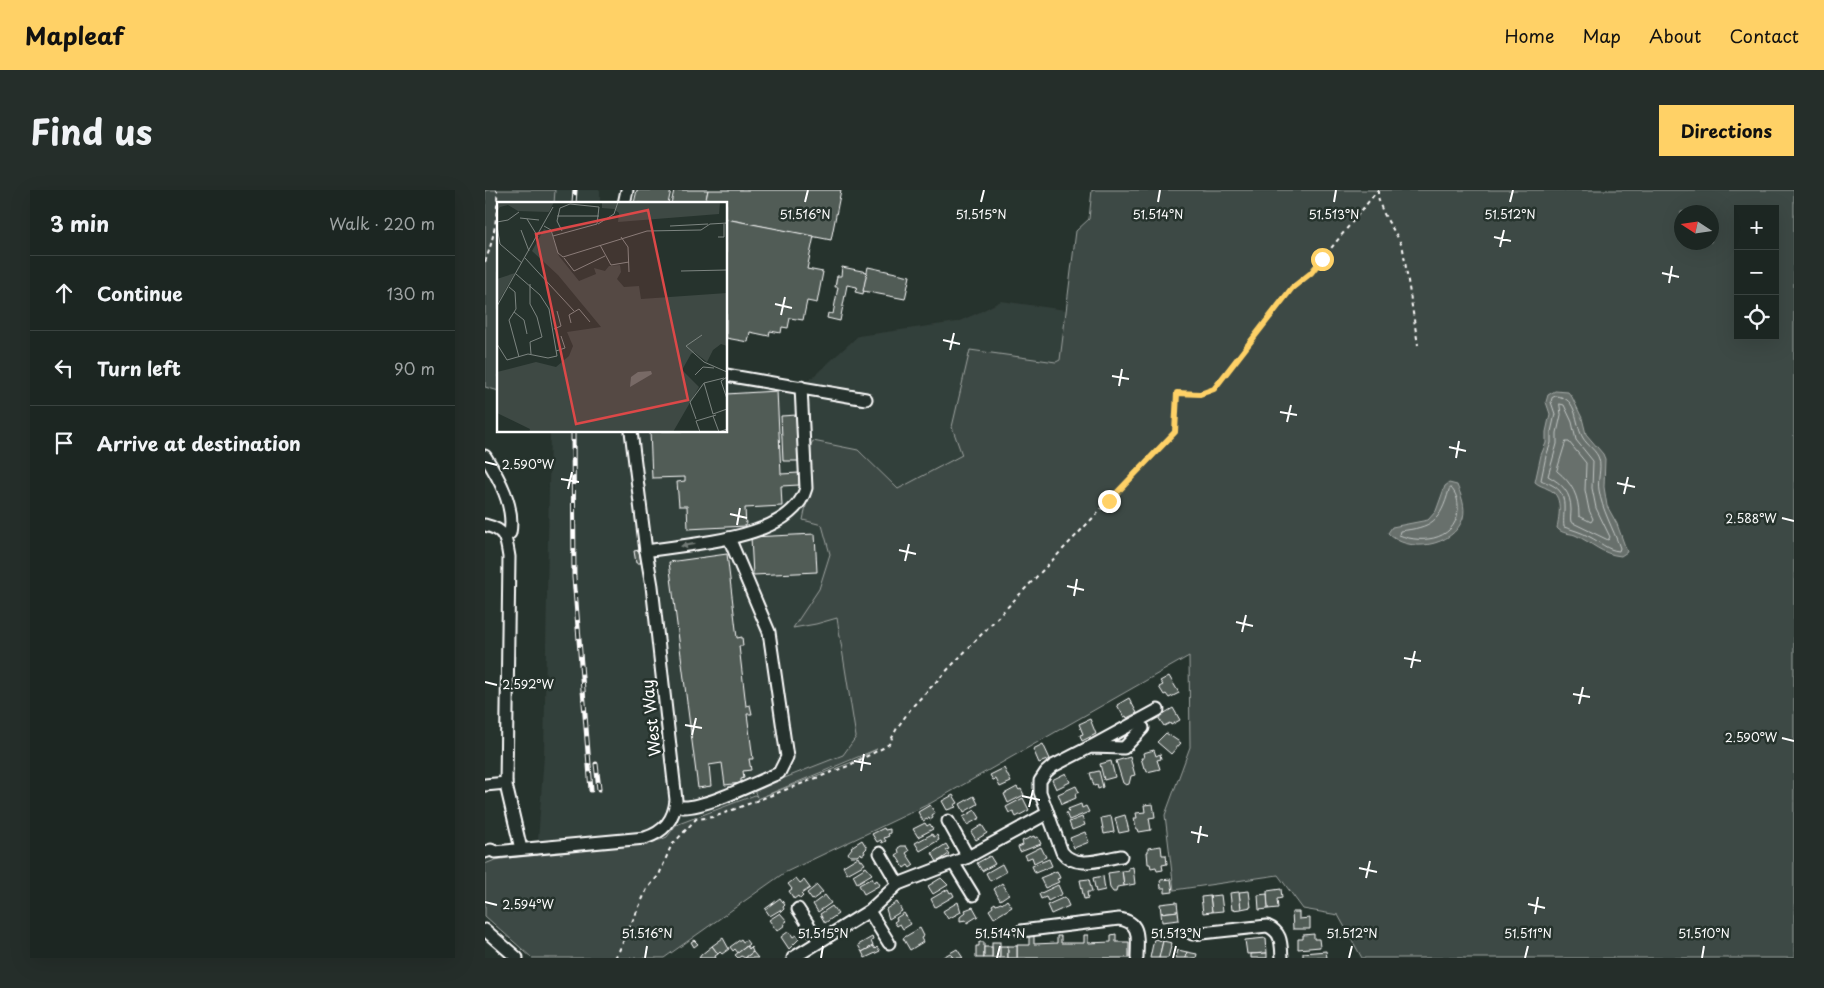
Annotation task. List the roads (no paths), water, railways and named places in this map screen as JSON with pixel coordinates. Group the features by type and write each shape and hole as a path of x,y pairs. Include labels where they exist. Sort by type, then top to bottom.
{"street":[{"path":"727,375 867,399"},
{"path":"646,551 729,538 763,529 795,508 803,498 806,488 801,387"},
{"name":"West Way","path":"488,854 521,849 645,838 659,832 667,825 675,810 676,800 652,586 631,432"},
{"path":"485,456 499,477 511,516 510,533 505,537"},
{"path":"485,525 495,527 505,537 509,557 506,783 511,812 521,849"},
{"path":"683,807 690,807 717,799 779,773 787,757 769,632 729,538"},
{"path":"1121,856 1084,862 1066,858 1062,852 1040,792 1040,781 1053,766 1158,710"},
{"path":"1090,747 1124,748 1143,728"},
{"path":"485,785 506,783"},
{"path":"793,958 869,910 898,884 954,864 1048,813"},
{"path":"948,821 968,857"},
{"path":"884,857 898,884"},
{"path":"954,864 973,895"},
{"path":"869,910 888,935"},
{"path":"799,917 819,941"},
{"path":"1021,931 1119,919 1126,920 1136,928 1137,958"},
{"path":"1192,934 1267,926 1274,929 1281,940 1282,958"},
{"path":"485,930 509,956"}],"water":[{"path":"1555,391 1568,392 1572,397 1582,418 1586,434 1605,459 1604,487 1607,506 1617,524 1627,552 1621,556 1602,551 1575,535 1559,530 1557,528 1559,506 1556,496 1553,492 1535,482 1541,455 1546,443 1546,432 1550,414 1546,402 1548,395"},
{"path":"1449,483 1457,485 1464,510 1463,518 1458,528 1450,536 1440,541 1418,545 1406,544 1396,540 1388,533 1392,527 1428,520 1436,511 1445,486"}],"railway":[{"path":"574,202 575,190"},
{"path":"573,432 574,577 591,790"},
{"path":"596,764 599,789"}]}
